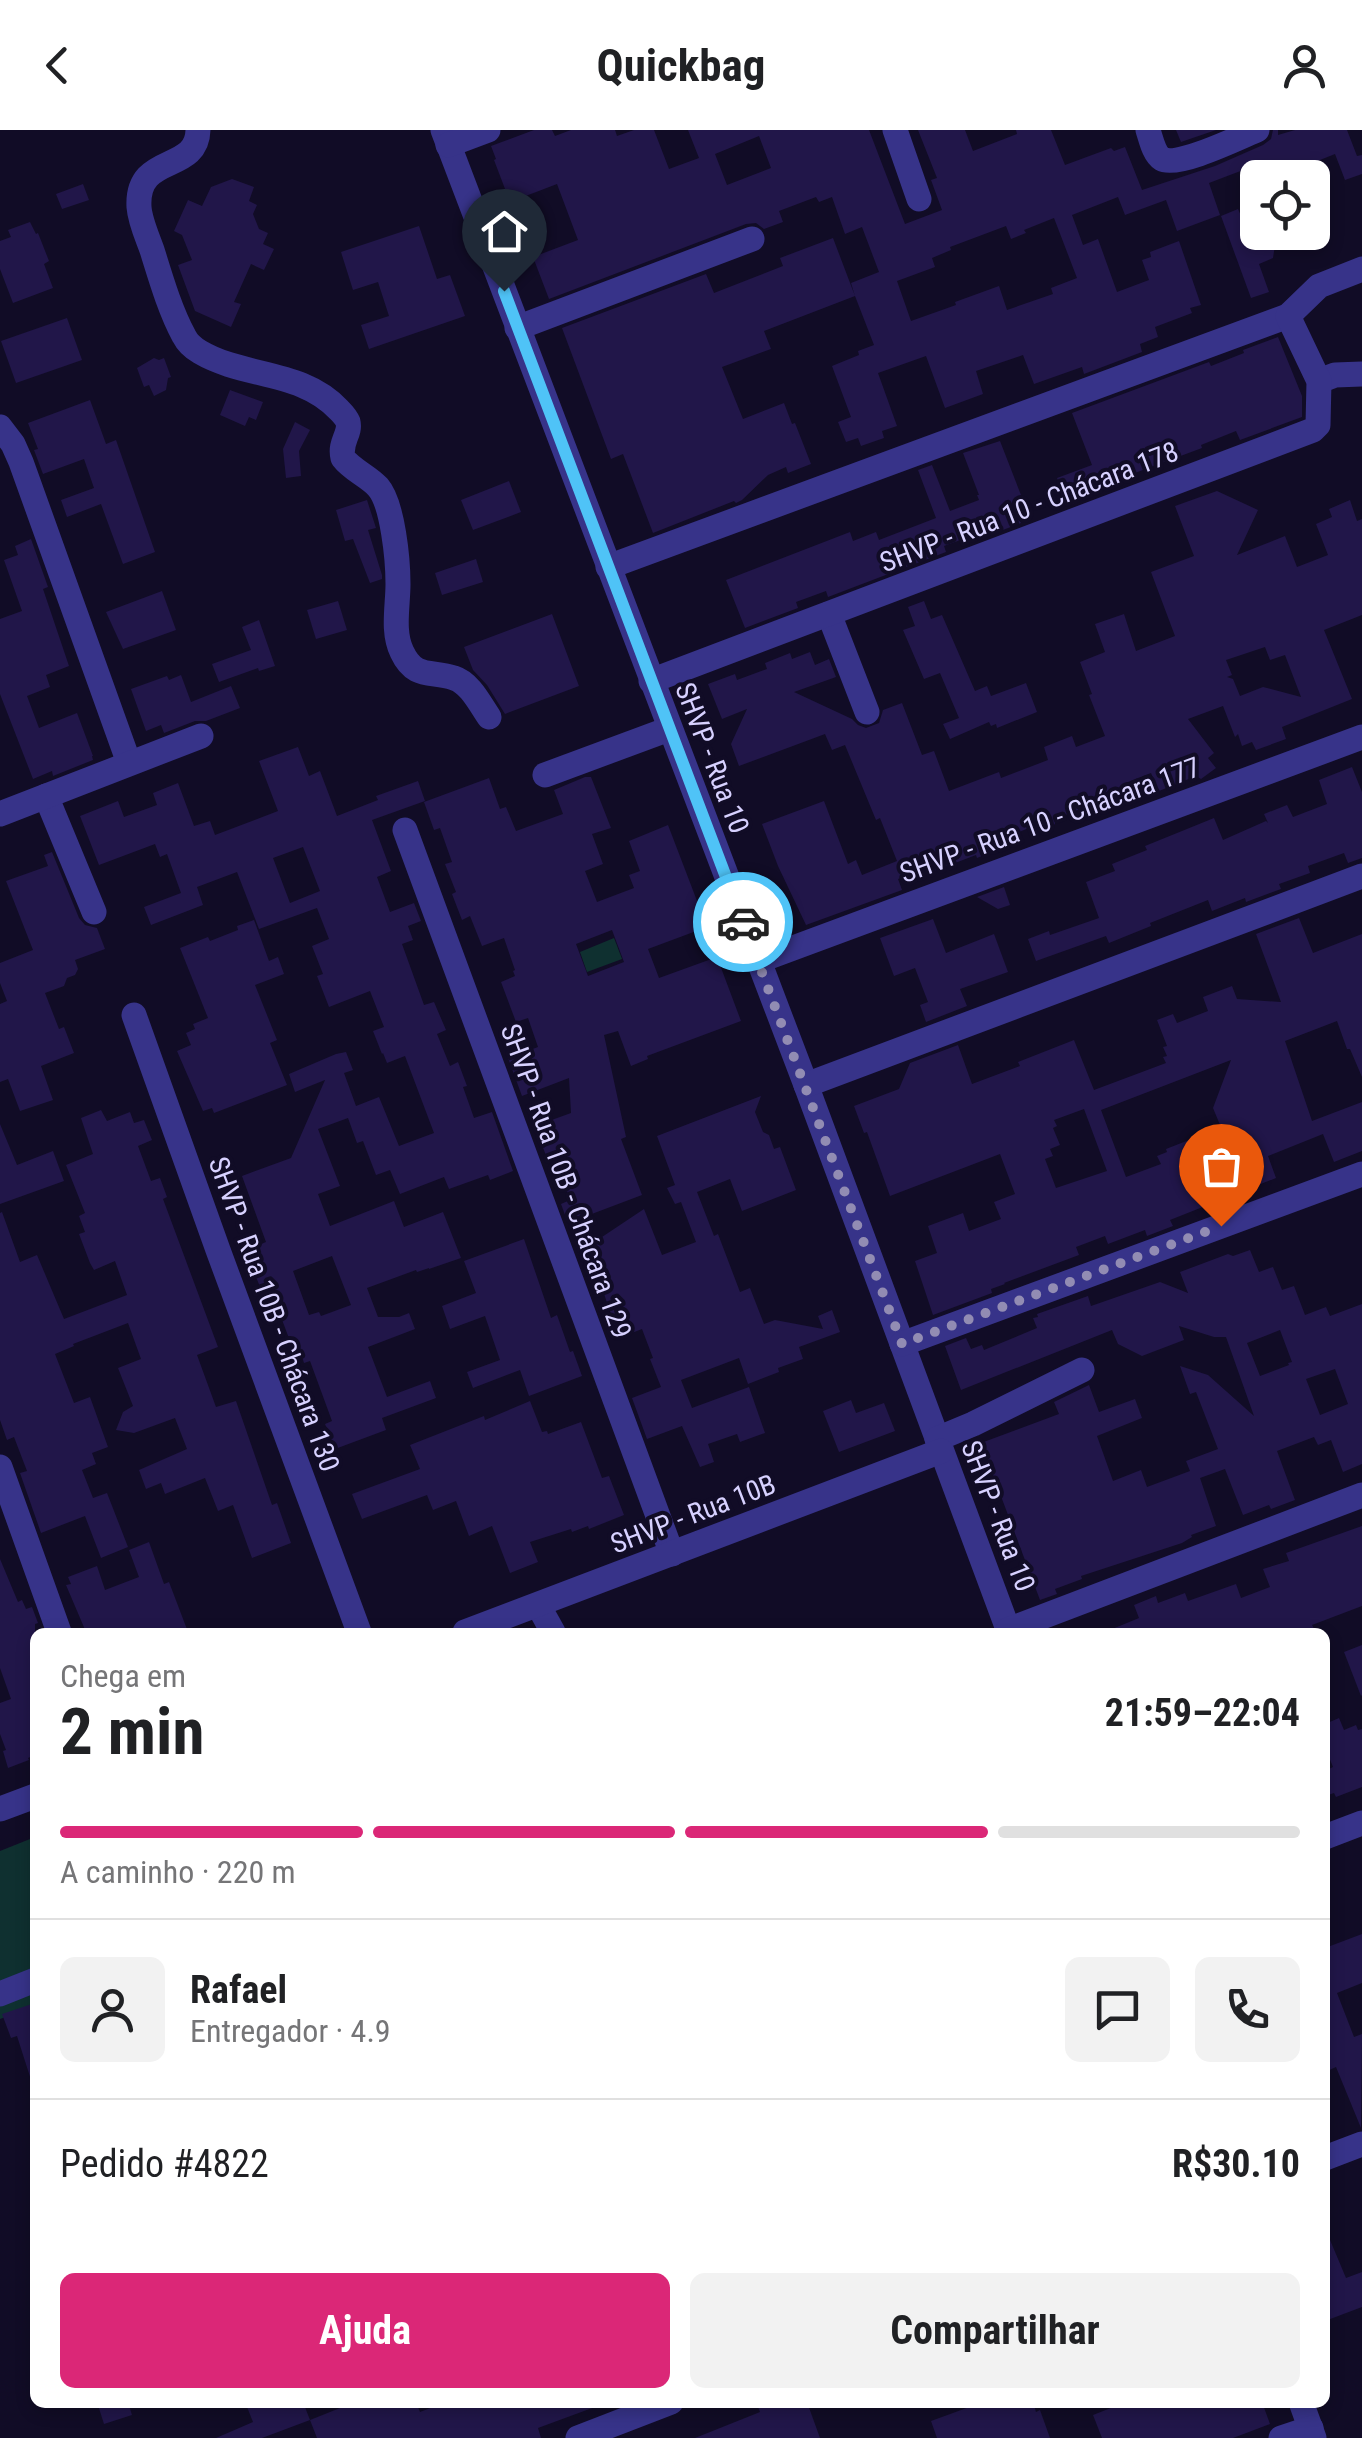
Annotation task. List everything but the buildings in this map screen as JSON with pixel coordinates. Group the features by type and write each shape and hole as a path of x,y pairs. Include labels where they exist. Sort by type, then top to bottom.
{"street":[{"path":"198,130 198,141 192,151 148,173 139,205 163,284 186,340 197,351 216,360 310,386 344,416 348,430 342,442 342,458 378,488 386,503 396,556 400,650 410,664 426,674 454,678 466,685 490,717"},
{"path":"446,138 488,130"},
{"path":"895,130 919,200"},
{"path":"1148,130 1156,154 1170,162 1257,130"},
{"name":"SHVP - Rua 10","path":"446,138 1008,1628"},
{"path":"518,328 752,239"},
{"path":"608,567 1288,316 1318,286 1362,269"},
{"path":"1288,316 1319,381 1335,375 1362,374"},
{"name":"SHVP - Rua 10 - Chácara 178","path":"651,681 1301,436 1318,425 1319,381"},
{"path":"0,427 21,462 129,762"},
{"path":"829,614 867,712"},
{"path":"545,776 669,729"},
{"path":"0,814 201,736"},
{"name":"SHVP - Rua 10 - Chácara 177","path":"758,961 1362,736"},
{"path":"46,796 94,912"},
{"name":"SHVP - Rua 10B - Chácara 129","path":"404,830 672,1554"},
{"path":"806,1085 1362,876"},
{"name":"SHVP - Rua 10B - Chácara 130","path":"134,1016 358,1628"},
{"path":"902,1344 1362,1174"},
{"name":"SHVP - Rua 10B","path":"476,1628 672,1554 939,1445 1082,1370"},
{"path":"0,1467 58,1628"},
{"path":"1017,1628 1362,1495"},
{"path":"538,1605 550,1628"},
{"path":"0,1809 30,1798"},
{"path":"1330,1835 1362,1823"},
{"path":"0,1994 30,1982"},
{"path":"1330,2156 1362,2144"},
{"path":"578,2438 656,2408"},
{"path":"1282,2438 1312,2433 1303,2408"}],"green space":[{"path":"614,938 622,959 587,972 580,952"},
{"path":"30,1839 30,2008 0,2019 0,1851"}],"way so far":[{"path":"743,922 902,1344 1221,1226"}],"route":[{"path":"504,291 743,922"}]}
